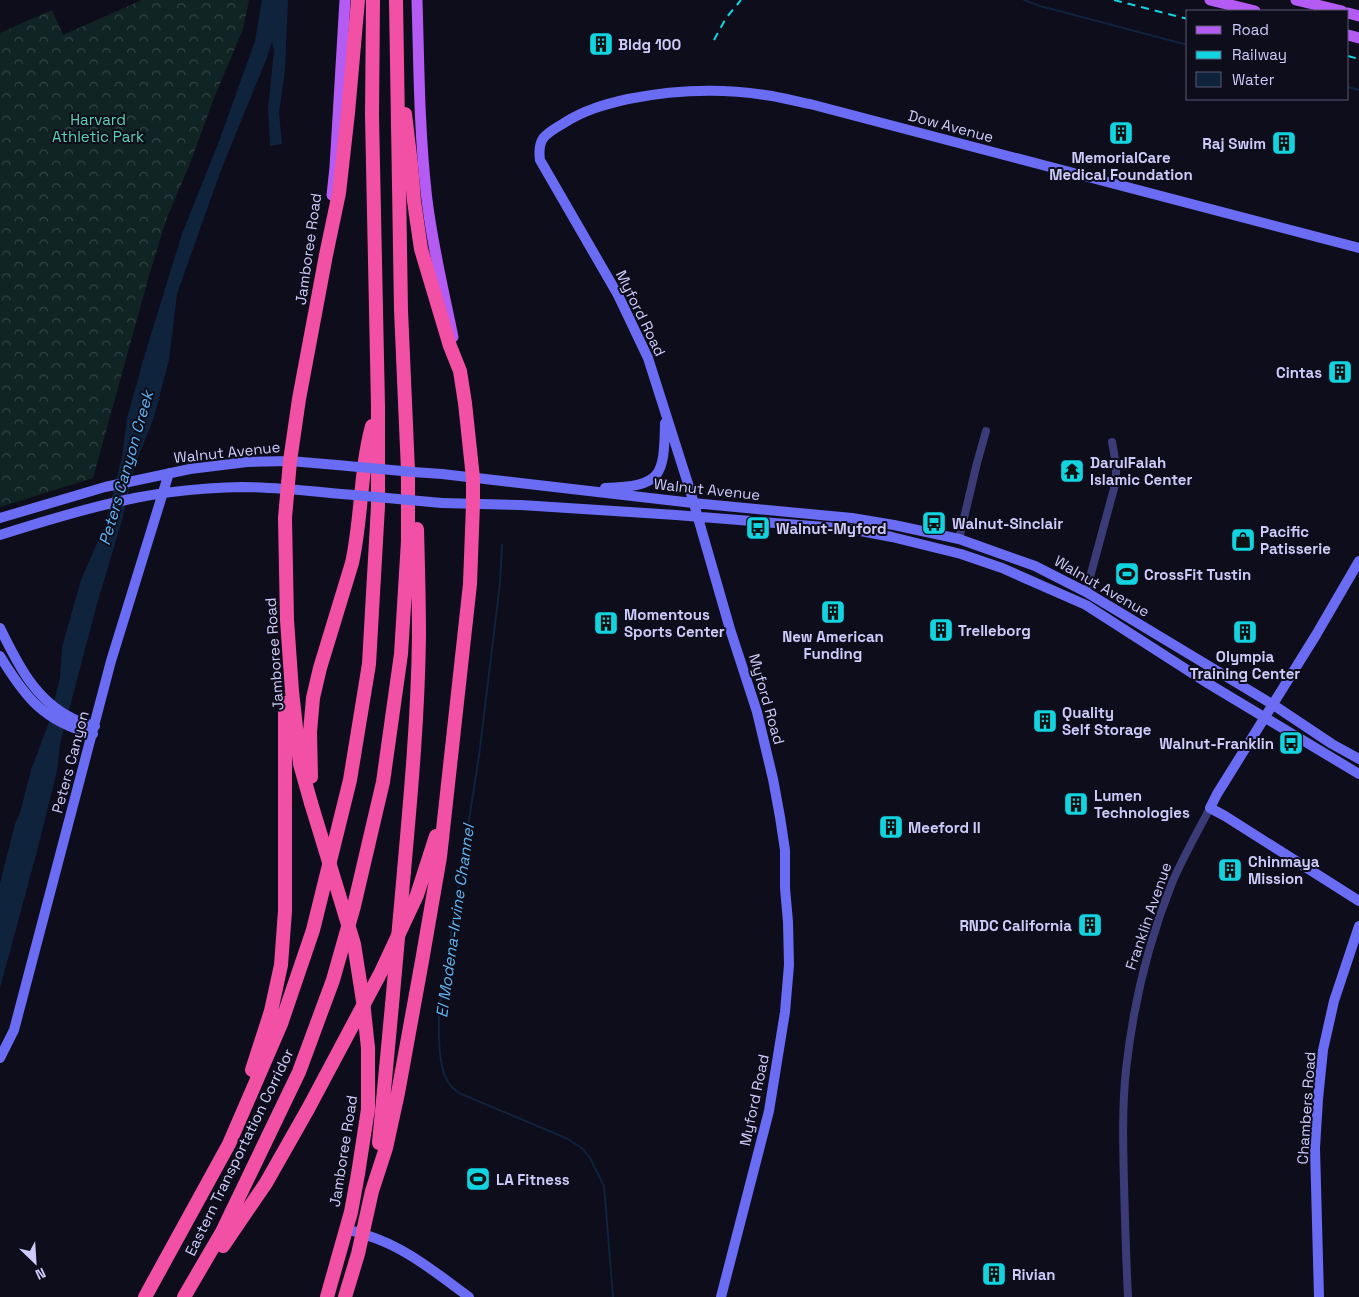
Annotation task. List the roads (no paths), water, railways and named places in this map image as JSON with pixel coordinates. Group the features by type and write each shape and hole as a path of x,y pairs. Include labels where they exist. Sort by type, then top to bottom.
{"highway":[{"path":"326,255 339,193 358,0"},
{"path":"311,803 310,732 313,698 356,547 364,472 370,434 378,406 372,116 373,0"},
{"path":"372,1191 381,1125 412,777 419,635 416,506 405,399 401,310 396,0"},
{"path":"345,1297 358,1254 372,1191 386,1148 398,1093 440,857 470,584 474,504 473,478 460,371 450,346 421,249 414,201 406,117 398,87"},
{"name":"Jamboree Road","path":"326,255 299,399 290,461 285,518 287,620 300,764 354,944 362,991 368,1048 368,1109 351,1212 327,1297"},
{"name":"Eastern Transportation Corridor","path":"186,1294 222,1232 299,1072 333,980 354,906 383,782 401,654 408,541 405,399"},
{"name":"Eastern Transportation Corridor","path":"146,1297 228,1144 281,1024 313,930 350,780 370,656 378,506 378,406"},
{"path":"214,1173 255,1062 271,1011 281,965 286,910 287,620"},
{"path":"186,1294 211,1263 266,1183 381,972 417,895 432,850 447,794"},
{"path":"321,1297 331,1283"}],"main road":[{"name":"Jamboree Road","path":"326,255 335,167 344,0"},
{"path":"417,0 420,106 426,191 437,263 460,371"},
{"path":"1210,0 1251,10"},
{"path":"1296,0 1338,10"}],"street":[{"name":"Dow Avenue","path":"540,142 568,120 592,109 633,98 675,92 711,90 764,94 810,104 1359,248"},
{"name":"Myford Road","path":"540,142 540,160 618,295 641,342 650,366 757,712 773,779 785,850 789,965 785,1012 769,1111 721,1297"},
{"path":"568,489 619,488 652,480 660,470 663,462 665,415"},
{"path":"959,539 986,431"},
{"path":"1086,592 1116,481 1116,464 1112,442"},
{"name":"Walnut Avenue","path":"0,518 107,486 141,478 228,464 290,461 442,474 894,524 959,539 1035,566 1086,592 1272,704 1332,744 1359,759"},
{"name":"Peters Canyon","path":"0,1058 14,1030 111,662 169,473"},
{"name":"Walnut Avenue","path":"0,535 136,498 182,491 241,487 442,503 697,517 850,529 892,536 961,554 1002,568 1086,605 1201,679 1359,774"},
{"name":"Franklin Avenue","path":"1128,1297 1124,1094 1135,1005 1144,966 1170,888 1217,794 1359,561"},
{"path":"0,628 34,688 76,725"},
{"path":"11,650 0,658 18,685 41,709 59,722 94,730"},
{"path":"1210,808 1359,901"},
{"name":"Chambers Road","path":"1319,1297 1315,1148 1318,1096 1323,1050 1334,1001 1359,926"},
{"path":"346,1229 388,1243 469,1297"}],"water":[{"name":"Peters Canyon Creek","path":"262,0 288,0 285,70 279,113 282,144 270,146 268,109 274,50 272,42 221,170 177,294 169,360 154,417 135,465 122,520 97,604 60,744 57,771 36,855 0,988 0,883 15,824 20,813 31,770 48,725 60,678 62,647 81,580 105,525 122,457 127,418 145,354 182,234 218,144 255,41"}],"waterway":[{"path":"1024,0 1040,6 1186,44"},
{"path":"1349,87 1359,90"},
{"name":"El Modena-Irvine Channel","path":"502,545 500,583 479,756 439,1011 441,1060 446,1078 459,1093 568,1139 583,1149 590,1158 604,1186 613,1297"}],"railway":[{"path":"714,40 726,18 741,0"},
{"path":"1114,0 1186,18"},
{"path":"1349,56 1359,59"}],"place":[{"name":"Bldg 100","path":"601,44"},
{"name":"MemorialCare Medical Foundation","path":"1121,133"},
{"name":"Raj Swim","path":"1284,143"},
{"name":"Cintas","path":"1340,372"},
{"name":"DarulFalah Islamic Center","path":"1072,471"},
{"name":"Walnut-Sinclair","path":"934,523"},
{"name":"Walnut-Myford","path":"758,528"},
{"name":"Pacific Patisserie","path":"1243,540"},
{"name":"CrossFit Tustin","path":"1127,574"},
{"name":"New American Funding","path":"833,612"},
{"name":"Momentous Sports Center","path":"606,623"},
{"name":"Trelleborg","path":"941,630"},
{"name":"Olympia Training Center","path":"1245,632"},
{"name":"Quality Self Storage","path":"1045,721"},
{"name":"Walnut-Franklin","path":"1291,743"},
{"name":"Lumen Technologies","path":"1076,804"},
{"name":"Meeford II","path":"891,827"},
{"name":"Chinmaya Mission","path":"1230,870"},
{"name":"RNDC California","path":"1090,925"},
{"name":"LA Fitness","path":"478,1179"},
{"name":"Rivian","path":"994,1274"}],"park label":[{"name":"Harvard Athletic Park","path":"98,128"}]}
